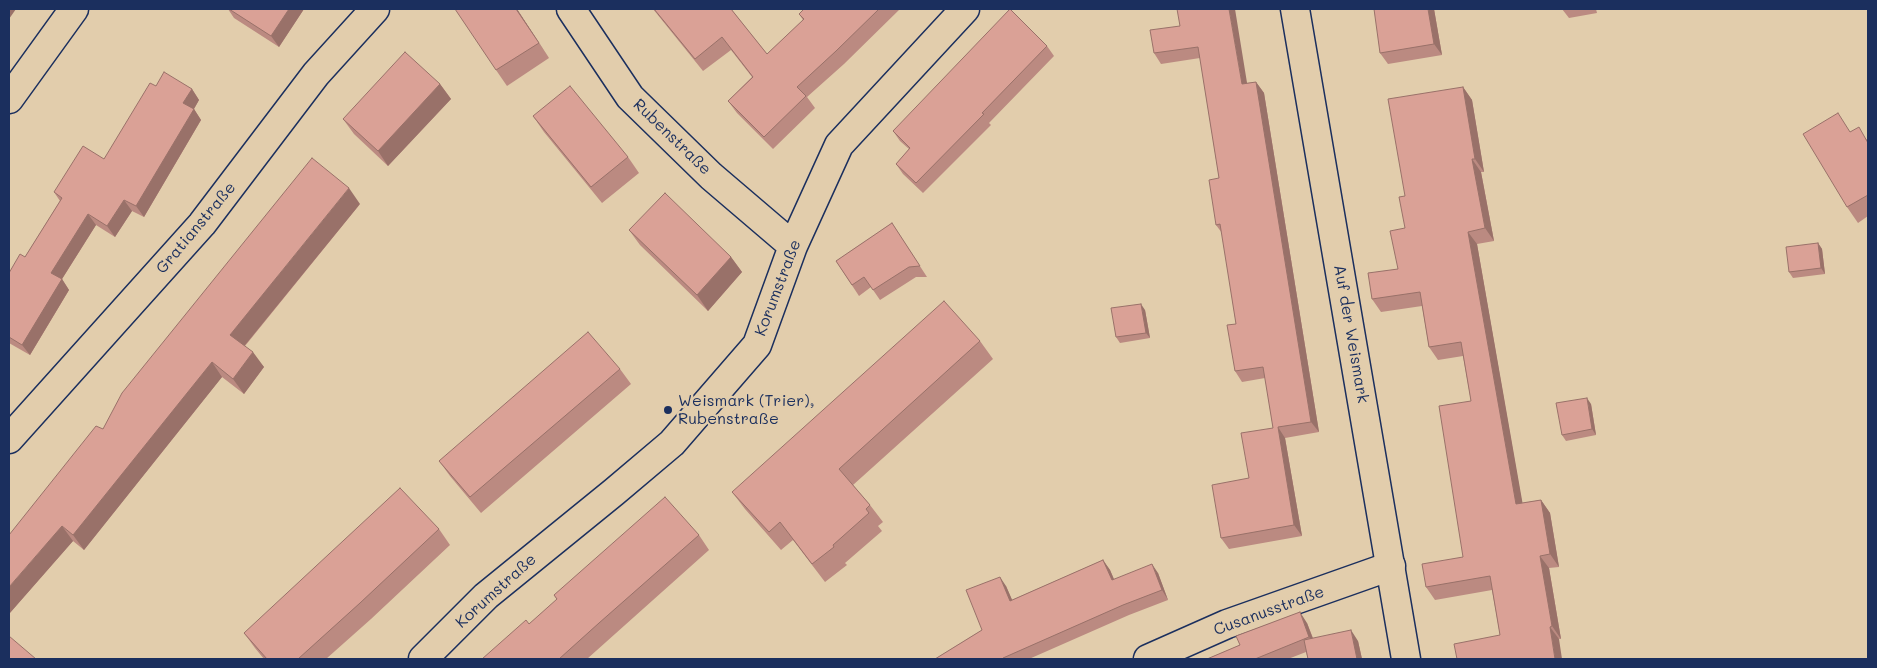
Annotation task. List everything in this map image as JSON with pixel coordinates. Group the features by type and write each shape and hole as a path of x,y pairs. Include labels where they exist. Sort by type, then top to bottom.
{"street":[{"path":"9,98 74,9"},
{"name":"Gratianstraße","path":"9,439 202,224 316,74 375,9"},
{"name":"Rubenstraße","path":"571,9 630,97 711,176 793,246"},
{"name":"Korumstraße","path":"423,659 486,596 672,443 757,345 793,246 839,145 965,9"},
{"name":"Auf der Weismark","path":"1295,9 1406,659"},
{"name":"Cusanusstraße","path":"1148,659 1227,624 1391,566"}],"building":[{"path":"229,9 289,9 271,36"},
{"path":"455,9 516,9 539,43 496,70"},
{"path":"654,9 731,9 767,54 804,19 799,14 804,9 879,9 797,87 806,96 764,137 728,101 753,77 722,37 695,59"},
{"path":"1010,9 1047,46 916,183 896,164 910,148 893,131"},
{"path":"1177,9 1229,9 1242,84 1256,82 1311,422 1278,427 1294,525 1221,538 1212,485 1249,478 1241,433 1273,428 1263,367 1235,371 1227,325 1236,324 1220,224 1216,225 1209,180 1219,178 1198,47 1154,53 1150,30 1180,26"},
{"path":"1374,9 1428,9 1434,44 1380,53"},
{"path":"405,52 440,84 378,151 343,119"},
{"path":"164,72 192,89 183,103 194,109 136,206 124,200 107,226 88,214 51,273 62,279 22,345 9,337 9,273 20,254 25,257 62,198 54,192 83,146 104,159 150,83 156,86"},
{"path":"570,86 628,157 591,187 533,116"},
{"path":"1463,87 1475,159 1472,159 1485,228 1468,232 1516,504 1541,500 1550,554 1540,556 1552,626 1550,627 1555,659 1457,659 1454,644 1500,635 1490,576 1426,587 1422,564 1463,557 1439,406 1471,401 1461,342 1429,347 1420,292 1372,299 1368,273 1398,269 1390,231 1405,228 1399,197 1405,196 1388,99"},
{"path":"1838,113 1850,132 1859,127 1868,143 1868,195 1847,207 1803,134"},
{"path":"312,158 349,188 230,335 253,352 233,379 212,362 73,535 62,526 9,587 9,535 96,426 103,429 122,393"},
{"path":"665,193 731,257 697,295 629,230"},
{"path":"892,223 920,266 909,267 873,290 864,277 852,285 836,261"},
{"path":"1818,243 1821,268 1789,272 1786,247"},
{"path":"944,301 980,341 839,469 870,505 866,509 869,513 833,545 834,547 812,564 780,522 769,532 732,492"},
{"path":"1141,304 1146,333 1116,337 1111,308"},
{"path":"588,332 620,369 470,497 439,461"},
{"path":"1587,398 1592,429 1562,435 1556,403"},
{"path":"400,488 439,529 298,659 267,659 244,633"},
{"path":"665,497 699,535 559,659 482,659 526,620 529,624 557,599 554,595"},
{"path":"1103,560 1112,580 1152,564 1162,590 1123,605 1003,659 935,659 982,630 966,590 1000,577 1010,601"},
{"path":"1300,612 1309,637 1255,659 1207,659 1240,645 1236,636"},
{"path":"1351,630 1357,659 1308,659 1304,640"},
{"path":"9,636 36,659 9,659"}],"place":[{"name":"Weismark (Trier), Rubenstraße","path":"668,410"}]}
